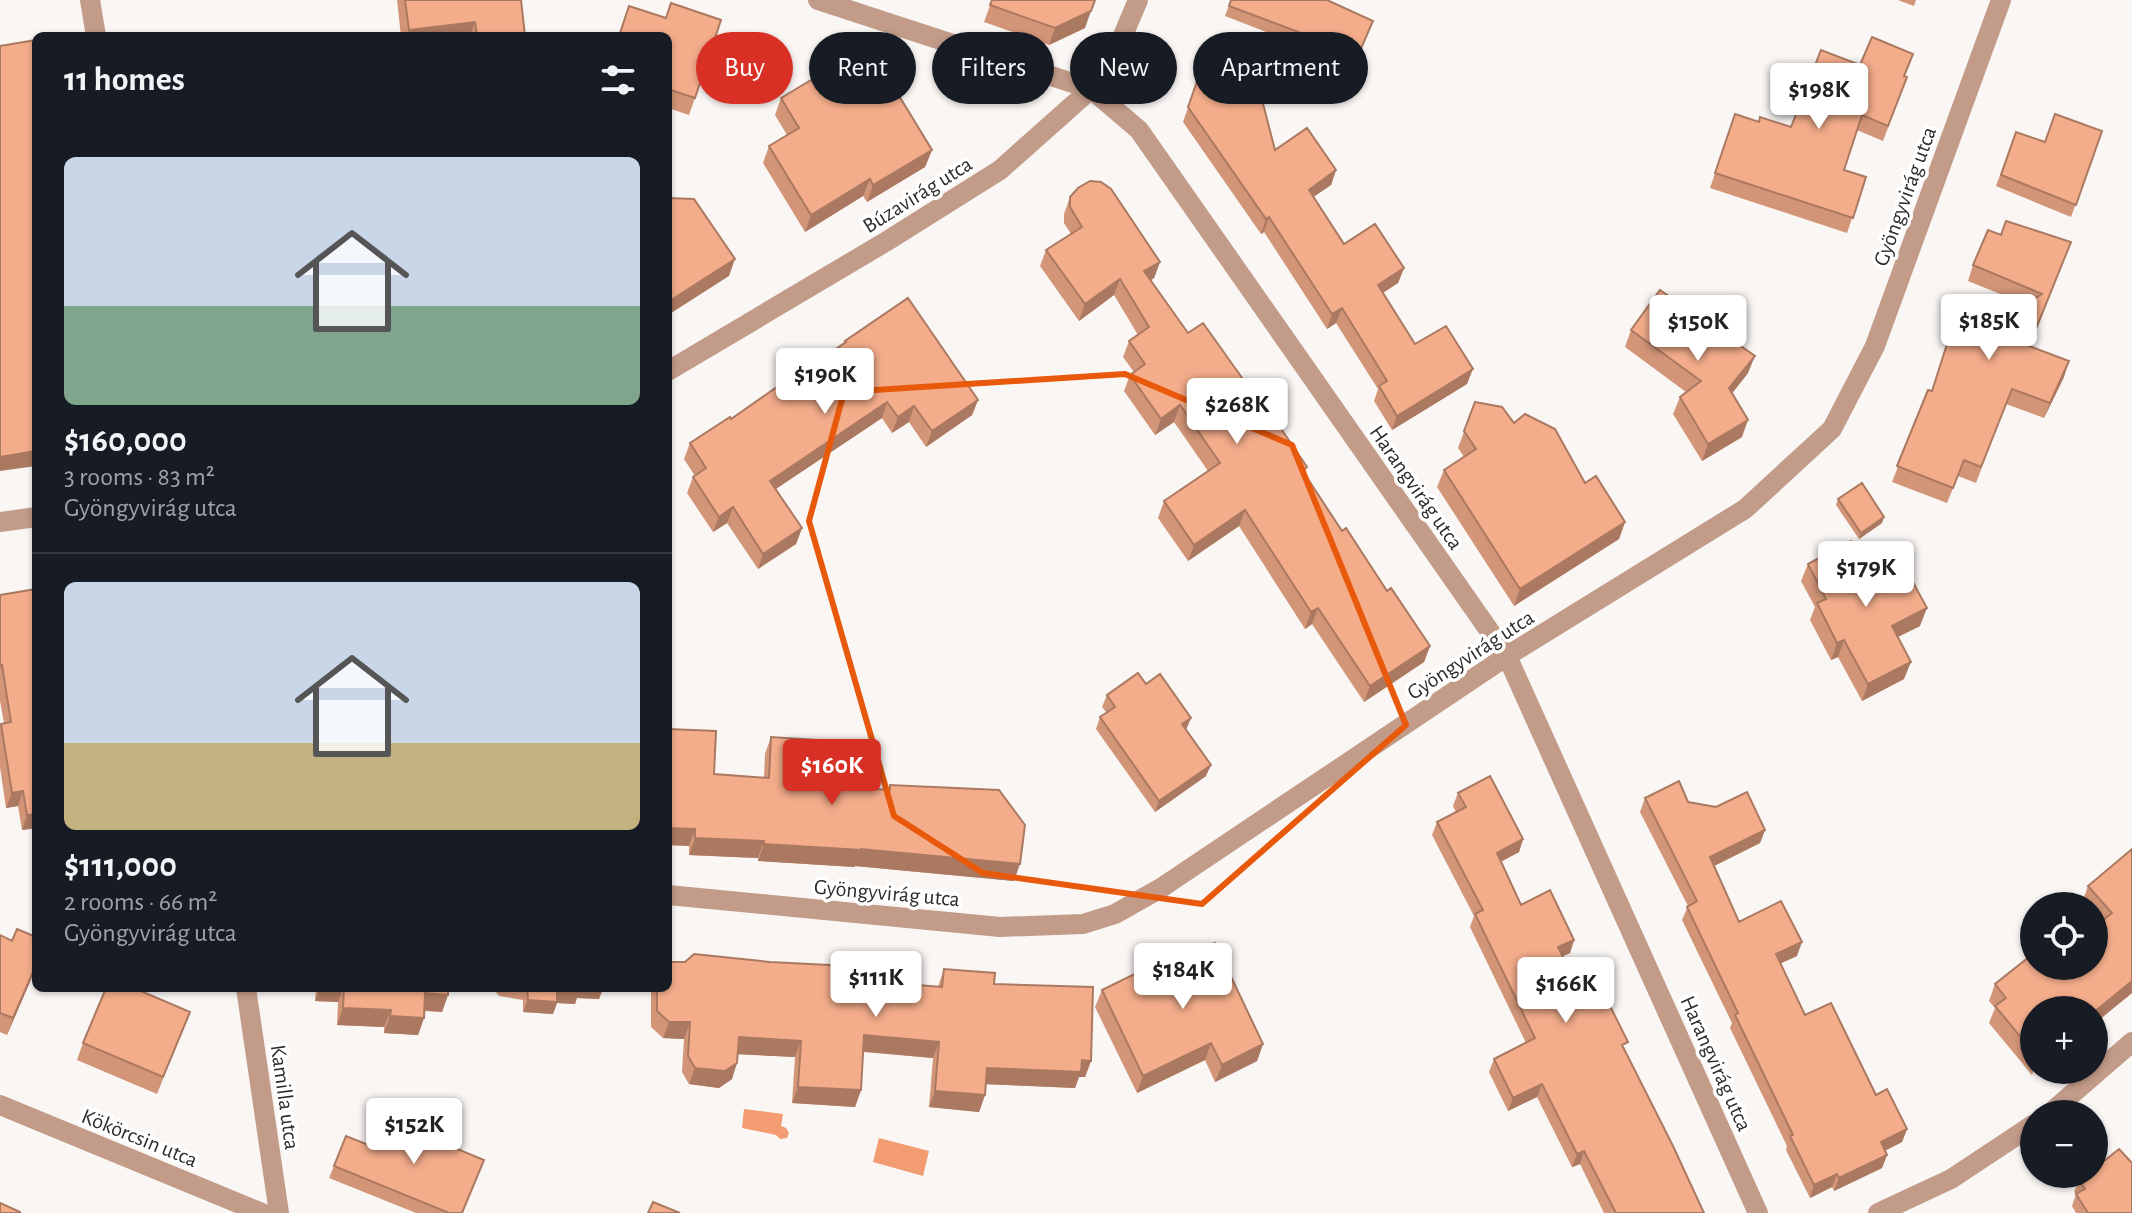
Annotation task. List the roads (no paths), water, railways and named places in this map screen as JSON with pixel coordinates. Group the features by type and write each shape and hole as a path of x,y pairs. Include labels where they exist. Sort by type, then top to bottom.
{"street":[{"path":"90,0 95,32"},
{"name":"Harangvirág utca","path":"818,0 1070,82"},
{"name":"Búzavirág utca","path":"1125,32 1138,0"},
{"name":"Gyöngyvirág utca","path":"672,895 1000,927 1083,924 1115,914 1161,888 1507,656 1745,509 1832,429 1875,346 2001,0"},
{"name":"Búzavirág utca","path":"672,369 1000,170 1074,104"},
{"name":"Harangvirág utca","path":"1109,104 1139,130 1507,656 1758,1213"},
{"path":"0,522 32,518"},
{"name":"Kamilla utca","path":"247,992 279,1213"},
{"path":"2065,1100 2132,1042"},
{"name":"Kökörcsin utca","path":"0,1105 262,1213"},
{"path":"1878,1213 1951,1179 2020,1133"}]}
